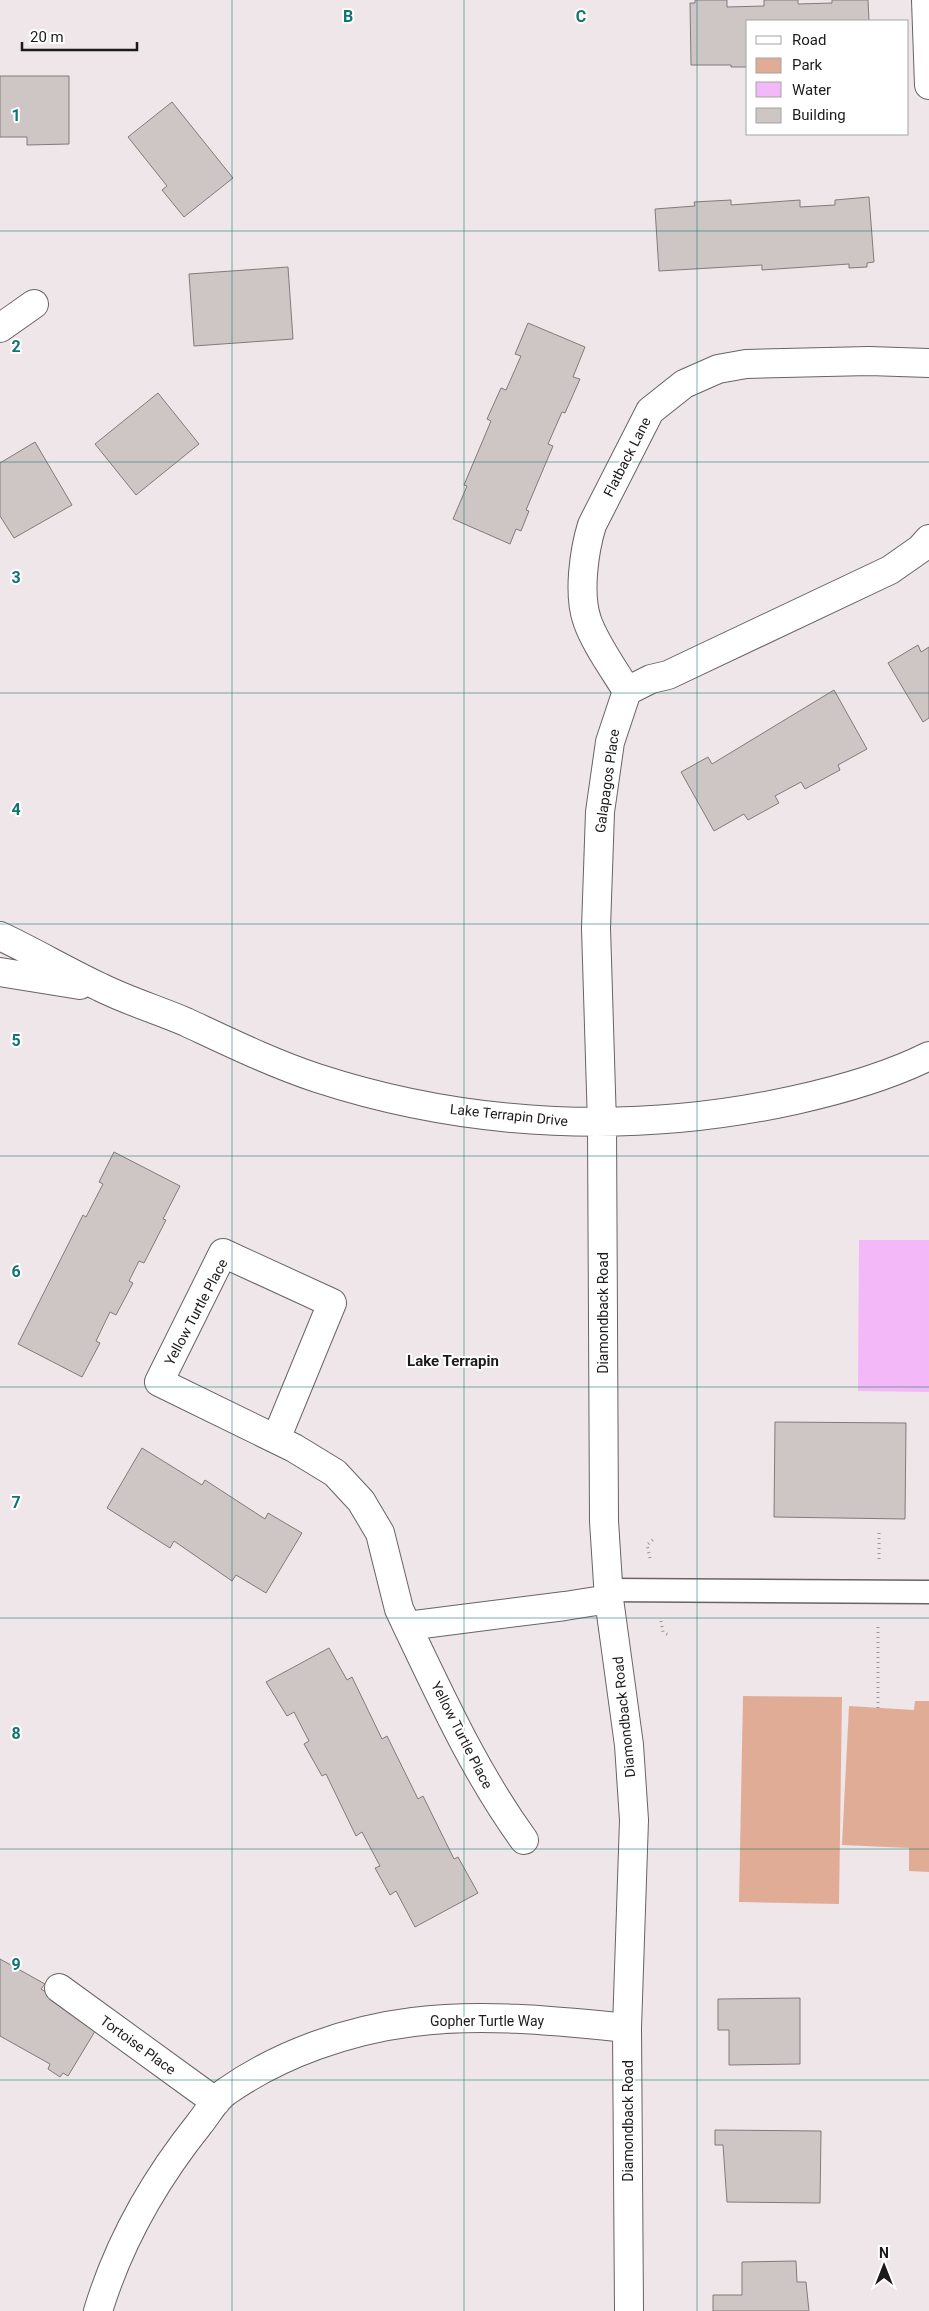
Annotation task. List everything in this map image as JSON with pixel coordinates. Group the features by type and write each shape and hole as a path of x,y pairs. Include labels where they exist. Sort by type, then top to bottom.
{"street":[{"path":"926,0 929,84"},
{"path":"0,328 34,304"},
{"name":"Flatback Lane","path":"627,691 586,620 582,580 587,540 592,525 650,411 684,384 718,369 737,366 869,361 929,363"},
{"path":"627,691 652,679 668,675 890,570 920,549 929,539"},
{"name":"Galapagos Place","path":"602,1124 596,928 600,812 610,742 627,691"},
{"name":"Lake Terrapin Drive","path":"0,936 102,988 176,1018 277,1063 360,1091 403,1102 456,1111 602,1124 688,1119 763,1107 837,1091 929,1056"},
{"name":"Lake Terrapin Drive","path":"0,972 102,988"},
{"name":"Diamondback Road","path":"602,1124 604,1521 609,1595 629,1745 634,1820 628,2028 629,2311"},
{"name":"Yellow Turtle Place","path":"276,1439 332,1303 223,1253 159,1382 276,1439 335,1473 361,1501 380,1533 399,1609 407,1626 463,1741 498,1804 524,1840"},
{"path":"407,1626 609,1595"},
{"name":"Tortoise Place","path":"60,1988 216,2102"},
{"name":"Gopher Turtle Way","path":"98,2311 106,2284 135,2220 171,2158 225,2092 280,2060 351,2034 413,2022 476,2018 577,2023 628,2028"}],"lane":[{"path":"609,1595 929,1592"}],"green space":[{"path":"743,1696 842,1697 839,1904 739,1902"},
{"path":"915,1701 929,1701 929,1872 909,1871 909,1848 842,1845 849,1706 914,1710"}],"water":[{"path":"859,1240 929,1240 929,1392 858,1391"}],"building":[{"path":"695,0 727,0 727,7 764,6 764,0 798,0 798,4 832,3 832,0 868,0 869,20 746,20 746,67 691,65 690,3 695,3"},
{"path":"0,76 69,76 69,144 27,145 27,137 0,137"},
{"path":"172,102 233,178 184,217 162,190 167,186 128,137"},
{"path":"869,197 874,262 867,263 867,267 849,268 849,264 762,270 762,265 659,271 655,209 695,206 694,202 731,200 731,205 800,200 800,207 835,205 835,200"},
{"path":"288,267 293,339 194,346 189,274"},
{"path":"528,323 585,347 573,377 580,379 565,413 562,412 548,444 553,446 526,510 529,511 521,531 516,529 510,544 453,519 467,486 464,485 491,421 487,419 501,388 506,390 521,356 515,354"},
{"path":"158,393 199,444 136,495 95,444"},
{"path":"35,442 72,505 14,538 0,516 0,463"},
{"path":"918,645 921,652 929,647 929,718 923,722 888,663"},
{"path":"834,690 867,749 838,765 840,770 805,789 801,782 775,796 779,803 748,820 744,814 714,831 681,772 708,757 712,764"},
{"path":"114,1152 180,1186 163,1219 166,1220 144,1263 139,1261 129,1281 133,1283 116,1315 110,1312 96,1341 100,1343 82,1377 18,1344 83,1215 86,1217 103,1184 99,1182"},
{"path":"775,1422 906,1423 905,1519 774,1517"},
{"path":"142,1448 202,1485 205,1480 265,1519 268,1513 302,1533 266,1593 236,1575 232,1581 174,1541 170,1548 107,1508"},
{"path":"329,1648 347,1680 352,1677 382,1739 387,1736 418,1799 423,1796 454,1859 458,1857 478,1893 415,1927 396,1891 390,1895 375,1868 380,1866 362,1832 356,1836 326,1774 322,1776 304,1744 309,1741 294,1712 287,1716 266,1682"},
{"path":"0,1959 45,1984 41,1989 100,2023 68,2076 63,2073 60,2077 48,2069 50,2064 0,2036"},
{"path":"800,1998 800,2064 729,2065 729,2030 718,2030 718,1999"},
{"path":"715,2130 821,2131 820,2203 727,2202 723,2145 715,2145"},
{"path":"796,2261 797,2282 806,2282 809,2311 713,2311 713,2295 742,2295 742,2262"}],"district":[{"name":"Lake Terrapin","path":"453,1361"}]}
